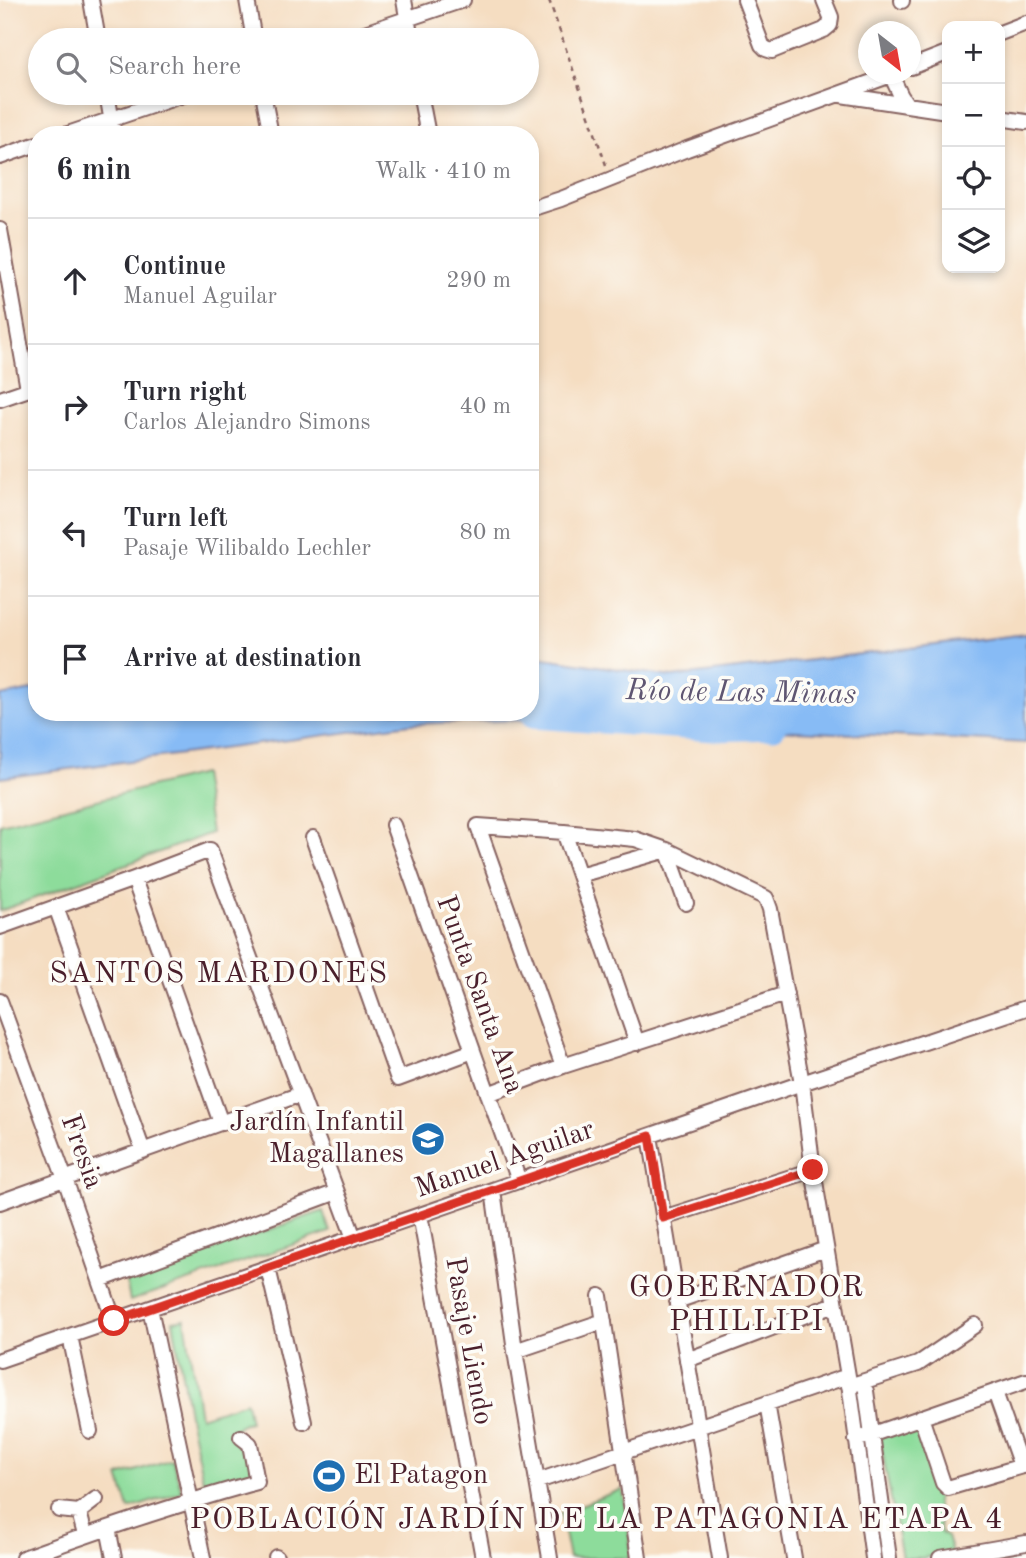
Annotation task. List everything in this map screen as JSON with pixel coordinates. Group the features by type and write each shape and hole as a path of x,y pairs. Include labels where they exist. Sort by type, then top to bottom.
{"street":[{"path":"91,0 96,28"},
{"path":"247,0 252,28"},
{"path":"404,0 409,28"},
{"path":"380,28 463,0"},
{"path":"745,0 762,46 772,51 824,30 830,25 831,17 824,0"},
{"path":"1005,31 1026,23"},
{"path":"921,63 942,55"},
{"path":"539,206 866,84"},
{"path":"897,84 907,105"},
{"path":"838,95 942,110"},
{"path":"109,105 112,126"},
{"path":"91,126 153,105"},
{"path":"265,105 269,126"},
{"path":"422,105 426,126"},
{"path":"1005,119 1026,114"},
{"path":"1005,119 1026,122"},
{"path":"0,157 28,147"},
{"path":"0,230 28,368"},
{"path":"0,399 28,389"},
{"name":"Punta Santa Ana","path":"393,825 519,1181"},
{"path":"563,1066 478,826 635,839 667,850 766,898 802,1083 813,1170 848,1381 872,1556 857,1558"},
{"path":"564,832 637,1043"},
{"path":"313,838 397,1079 473,1051"},
{"path":"0,927 210,850 354,1238"},
{"path":"579,875 667,850"},
{"path":"667,850 686,903"},
{"path":"134,879 221,1123"},
{"path":"56,907 144,1151"},
{"path":"488,1094 563,1066 786,994"},
{"name":"Fresia","path":"0,1001 114,1321"},
{"name":"Manuel Aguilar","path":"0,1360 1026,1008"},
{"path":"0,1202 301,1094"},
{"path":"650,1136 720,1558"},
{"path":"663,1218 813,1170"},
{"path":"493,1190 515,1351 550,1558"},
{"path":"100,1280 337,1192"},
{"name":"Pasaje Liendo","path":"420,1215 483,1558"},
{"path":"677,1301 826,1249"},
{"path":"268,1268 304,1422"},
{"path":"600,1296 639,1558"},
{"path":"687,1360 835,1304"},
{"path":"150,1308 203,1558"},
{"path":"515,1351 604,1321"},
{"path":"538,1481 767,1403 918,1364 975,1325"},
{"path":"69,1336 90,1431"},
{"path":"856,1440 1026,1381"},
{"path":"866,1391 889,1558"},
{"path":"921,1418 944,1485 950,1489 1023,1466 995,1392"},
{"path":"767,1403 794,1558"},
{"path":"23,1558 190,1500 257,1482 250,1444 241,1437"},
{"path":"59,1510 79,1512 96,1499"},
{"path":"79,1512 85,1535"},
{"path":"108,1528 114,1558"},
{"path":"940,1558 1026,1543"}],"path":[{"path":"549,0 611,178"}],"green space":[{"path":"202,774 211,833 0,911 0,824"},
{"path":"323,1211 330,1232 130,1301 126,1280"},
{"path":"185,1319 200,1417 246,1402 250,1422 237,1427 235,1437 238,1446 248,1448 252,1472 205,1489 173,1321"},
{"path":"918,1422 941,1490 936,1501 941,1533 947,1537 952,1553 902,1558 879,1435"},
{"path":"172,1459 182,1492 129,1509 119,1476"},
{"path":"623,1489 632,1558 569,1558 560,1513"}],"water":[{"path":"1026,634 1026,743 539,720 539,657 672,677"},
{"path":"28,691 28,721 502,721 410,724 0,778 0,696"}],"waterway":[{"name":"Río de Las Minas","path":"539,717 714,730 774,728"}],"place":[{"name":"Jardín Infantil Magallanes","path":"428,1139"},
{"name":"El Patagon","path":"329,1476"}],"district":[{"name":"SANTOS MARDONES","path":"219,974"},
{"name":"GOBERNADOR PHILLIPI","path":"747,1305"},
{"name":"POBLACIÓN JARDÍN DE LA PATAGONIA ETAPA 4","path":"597,1520"}],"route":[{"path":"114,1321 650,1136 663,1218 813,1170"}]}
